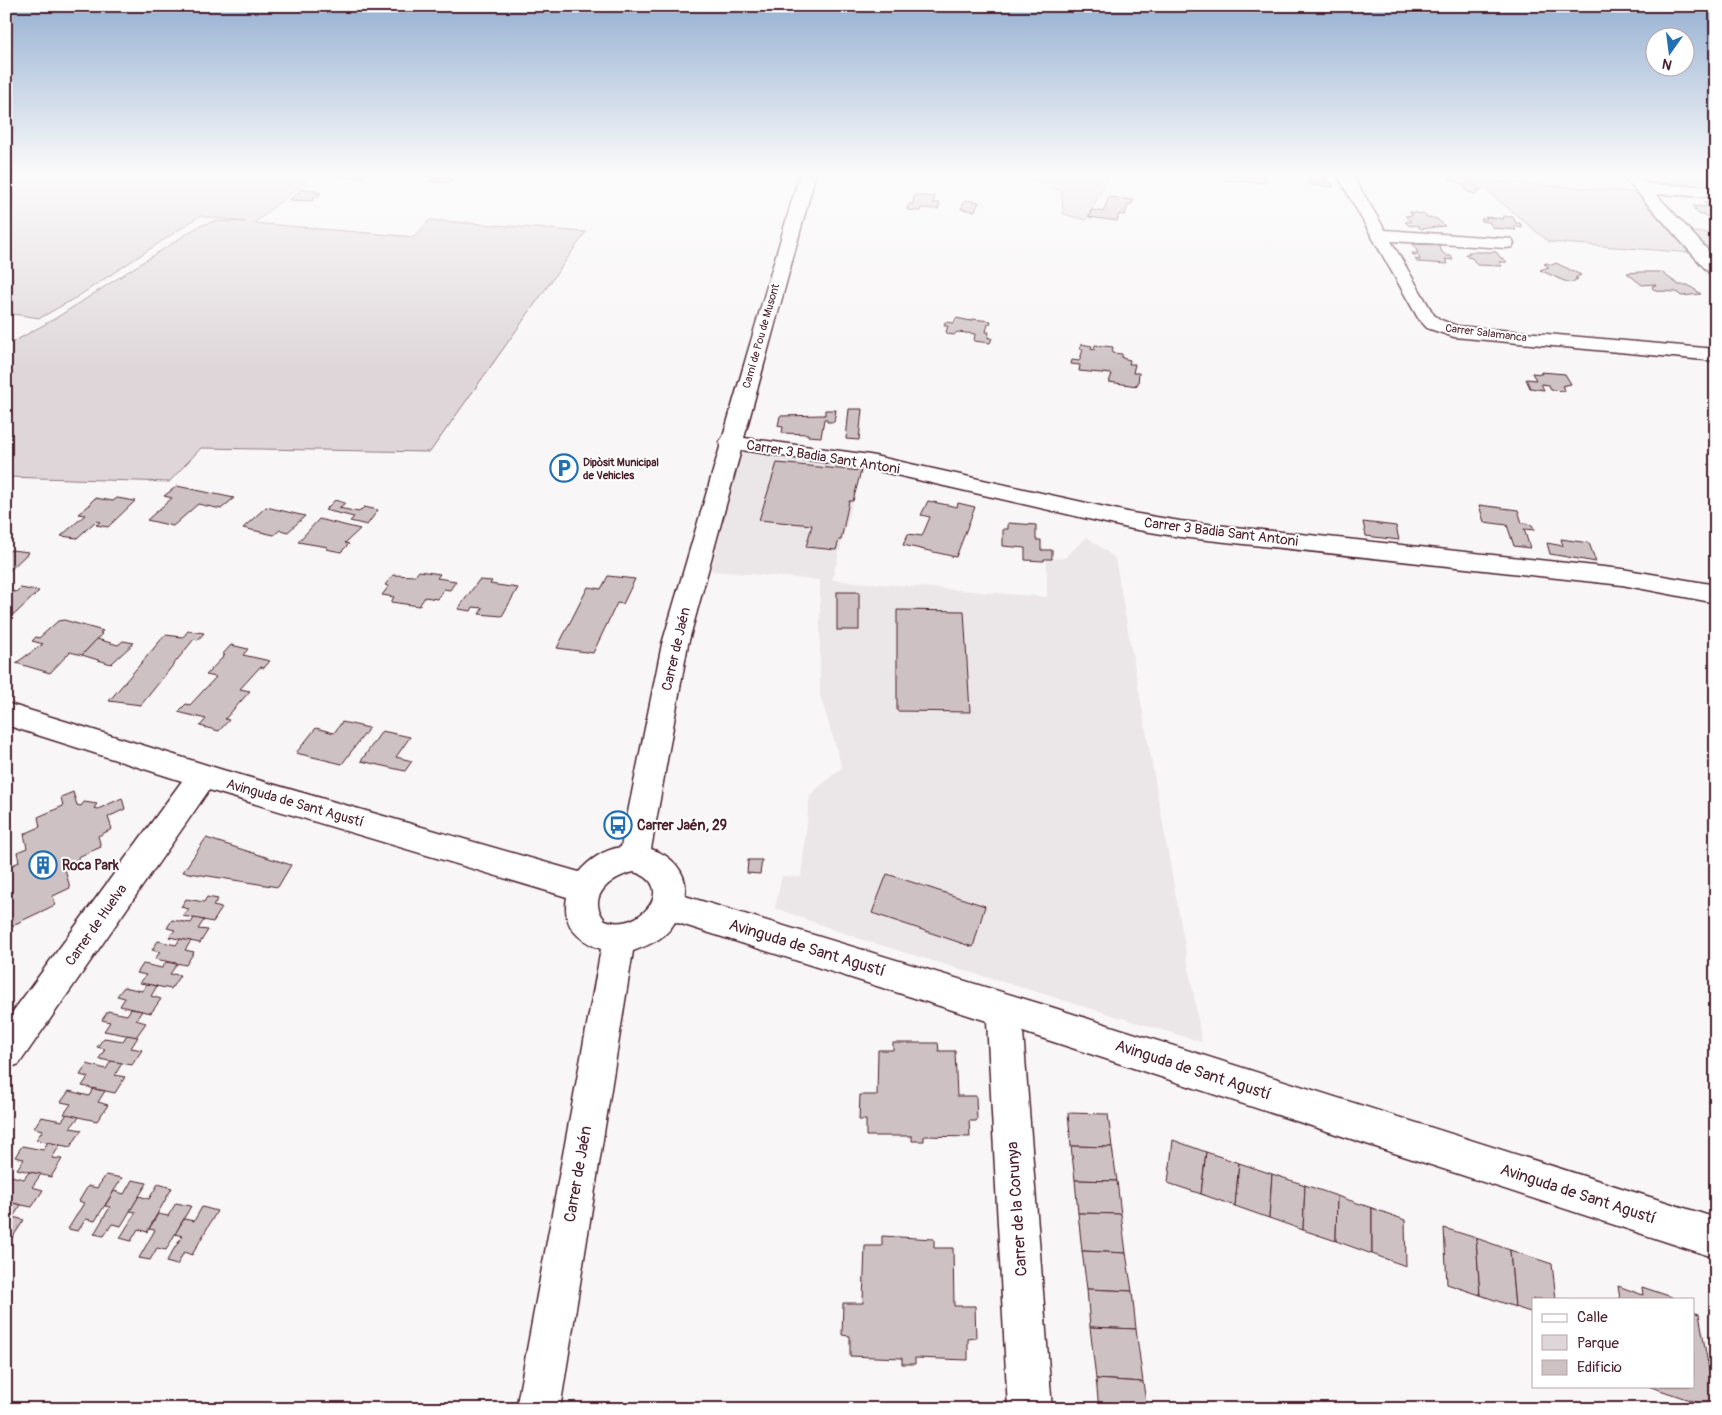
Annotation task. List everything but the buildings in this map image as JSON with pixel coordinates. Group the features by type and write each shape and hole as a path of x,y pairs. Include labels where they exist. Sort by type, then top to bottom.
{"street":[{"name":"Camí de Pou de Musont","path":"730,442 789,239"},
{"name":"Carrer Salamanca","path":"1382,239 1427,318 1444,329 1716,355"},
{"path":"1444,239 1506,243"},
{"path":"1688,239 1716,270"},
{"name":"Carrer 3 Badia Sant Antoni","path":"730,442 870,462 1132,521 1180,529 1622,577 1716,594"},
{"name":"Carrer de Jaén","path":"634,858 674,644 730,442"},
{"name":"Avinguda de Sant Agustí","path":"6,714 203,775 585,888"},
{"name":"Carrer de Huelva","path":"6,1051 203,775"},
{"path":"634,858 651,862 666,874 670,885 668,905 659,920 645,931 630,937 607,936 590,926 583,915 581,902 585,888 593,876 604,866 624,859 634,858"},
{"name":"Avinguda de Sant Agustí","path":"668,905 1004,1010 1716,1238"},
{"name":"Carrer de Jaén","path":"538,1409 619,938"},
{"name":"Carrer de la Corunya","path":"1004,1010 1030,1409"}],"shaded area":[{"path":"740,452 861,469 832,580 1047,597 1047,559 1064,558 1087,537 1115,558 1202,1042 857,938 775,908 782,876 801,877 810,795 842,767 820,695 820,580 711,571"}],"green space":[{"path":"6,239 165,239 77,297 40,318 6,313"},
{"path":"179,239 581,239 430,452 201,448 169,482 6,477 6,346 56,318"},
{"path":"1545,239 1680,239 1694,253 1549,242"},
{"path":"1695,239 1716,239 1716,260"}],"place":[{"name":"Dipòsit Municipal de Vehicles","path":"564,468"},
{"name":"Carrer Jaén, 29","path":"618,825"},
{"name":"Roca Park","path":"43,865"}]}
